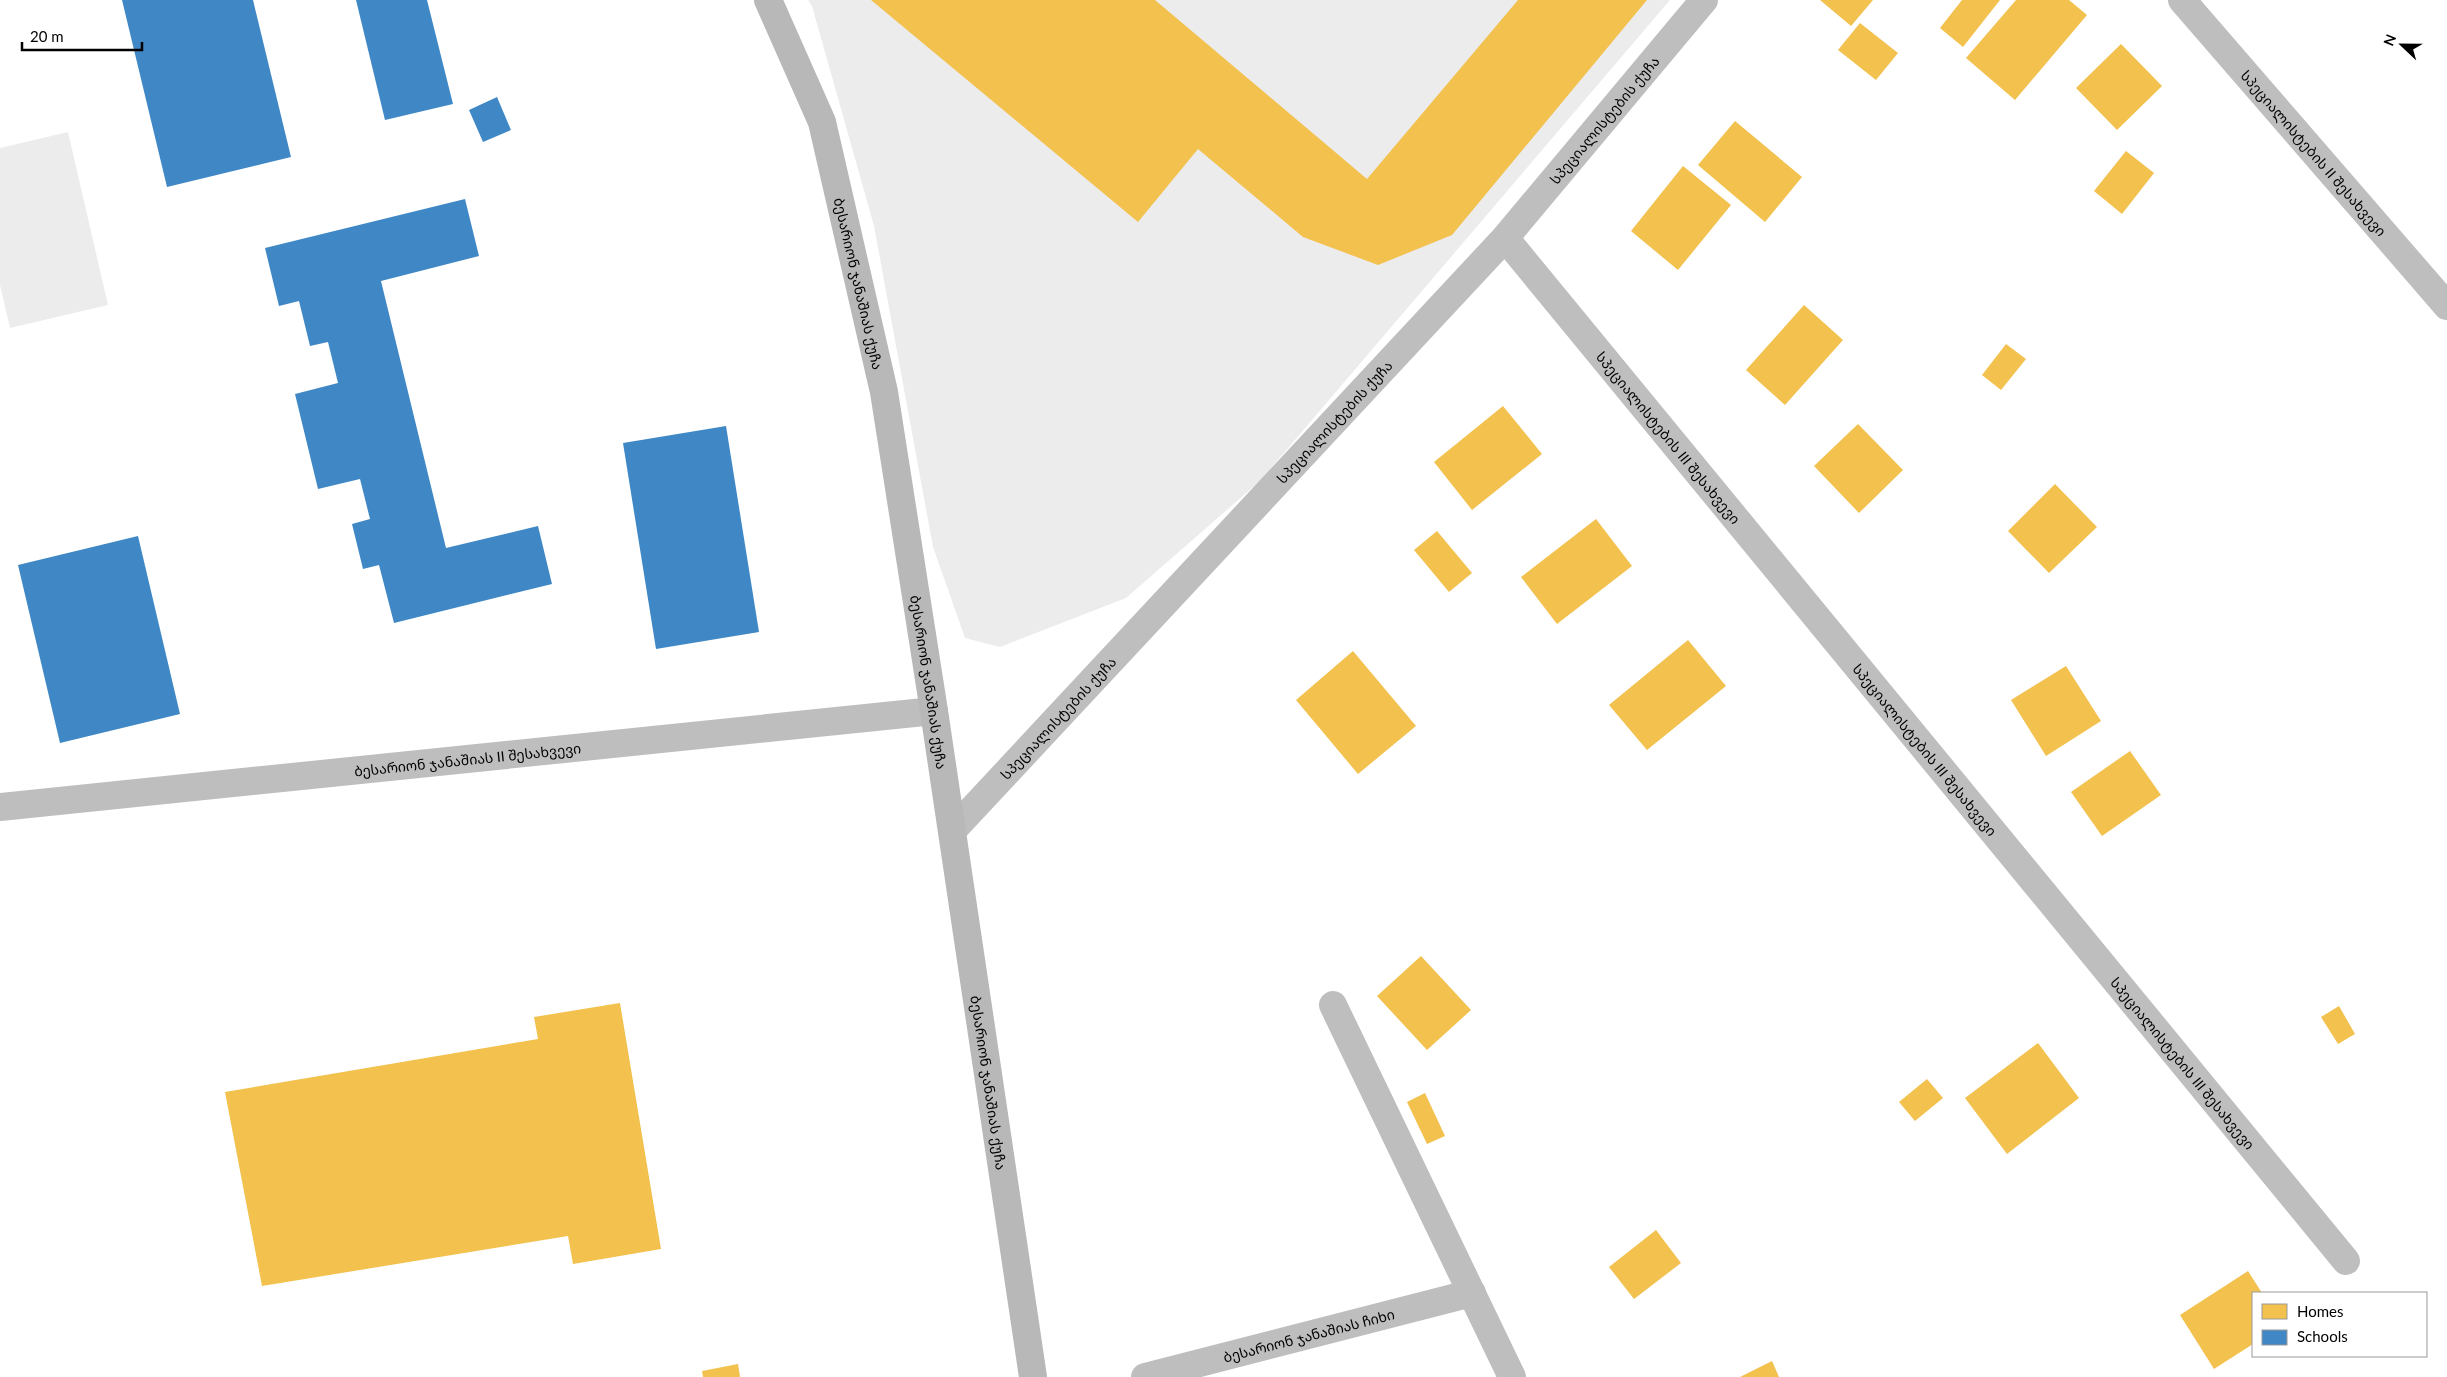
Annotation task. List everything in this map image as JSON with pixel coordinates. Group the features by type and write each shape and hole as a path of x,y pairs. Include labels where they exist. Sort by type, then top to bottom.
{"street":[{"name":"ბესარიონ ჯანაშიას ქუჩა","path":"768,0 822,122 884,392 934,711 1033,1377"},
{"name":"სპეციალისტების ქუჩა","path":"952,832 1504,238 1704,0"},
{"name":"სპეციალისტების II შესახვევი","path":"2182,0 2447,306"},
{"name":"სპეციალისტების III შესახვევი","path":"1504,238 2346,1261"},
{"name":"ბესარიონ ჯანაშიას II შესახვევი","path":"0,807 934,711"},
{"path":"1333,1005 1512,1377"},
{"name":"ბესარიონ ჯანაშიას ჩიხი","path":"1145,1377 1472,1293"}],"shaded area":[{"path":"808,0 1670,0 1260,481 1126,598 1000,647 965,638 933,547 874,226 812,6"},
{"path":"68,132 108,305 10,328 0,285 0,148"}],"building: Homes":[{"path":"871,0 1155,0 1367,179 1518,0 1647,0 1452,235 1378,265 1303,237 1198,149 1138,222"},
{"path":"1820,0 1873,0 1851,26"},
{"path":"1962,0 2000,0 1963,47 1940,28"},
{"path":"2016,0 2069,0 2087,15 2015,100 1966,58"},
{"path":"1860,23 1898,53 1876,80 1838,50"},
{"path":"2121,44 2162,86 2117,130 2076,88"},
{"path":"1735,121 1802,177 1765,222 1698,165"},
{"path":"2126,151 2154,173 2122,214 2094,191"},
{"path":"1683,166 1731,205 1678,270 1631,231"},
{"path":"1804,305 1843,340 1785,405 1746,370"},
{"path":"2006,344 2026,359 2001,390 1982,375"},
{"path":"1503,406 1542,454 1472,510 1434,462"},
{"path":"1858,424 1903,470 1859,513 1814,466"},
{"path":"2055,484 2097,527 2049,573 2008,531"},
{"path":"1596,519 1632,566 1557,624 1521,577"},
{"path":"1437,531 1472,573 1449,592 1414,550"},
{"path":"1688,640 1726,686 1647,750 1609,705"},
{"path":"1353,651 1416,726 1358,774 1296,700"},
{"path":"2066,666 2101,721 2046,756 2011,700"},
{"path":"2130,751 2161,795 2102,836 2071,792"},
{"path":"1421,956 1471,1010 1427,1050 1377,996"},
{"path":"620,1003 661,1249 573,1264 568,1236 262,1286 225,1092 538,1039 534,1017"},
{"path":"2339,1006 2355,1034 2338,1044 2321,1017"},
{"path":"2038,1043 2079,1098 2007,1154 1965,1098"},
{"path":"1927,1079 1943,1098 1915,1121 1899,1102"},
{"path":"1425,1093 1445,1136 1427,1144 1407,1102"},
{"path":"1656,1230 1681,1263 1634,1299 1609,1267"},
{"path":"2248,1271 2261,1292 2252,1292 2252,1345 2214,1369 2180,1315"},
{"path":"1772,1361 1779,1377 1740,1377"},
{"path":"738,1364 740,1377 703,1377 702,1371"}],"building: Schools":[{"path":"122,0 253,0 291,157 167,187"},
{"path":"356,0 427,0 453,104 385,120"},
{"path":"497,97 511,130 483,142 469,110"},
{"path":"465,199 479,256 381,281 446,548 538,526 552,584 394,623 379,565 363,569 352,524 370,519 360,479 318,489 295,394 338,383 328,342 310,346 299,301 279,306 265,248"},
{"path":"726,426 759,632 656,649 623,443"},
{"path":"138,536 180,714 60,743 18,565"}]}
